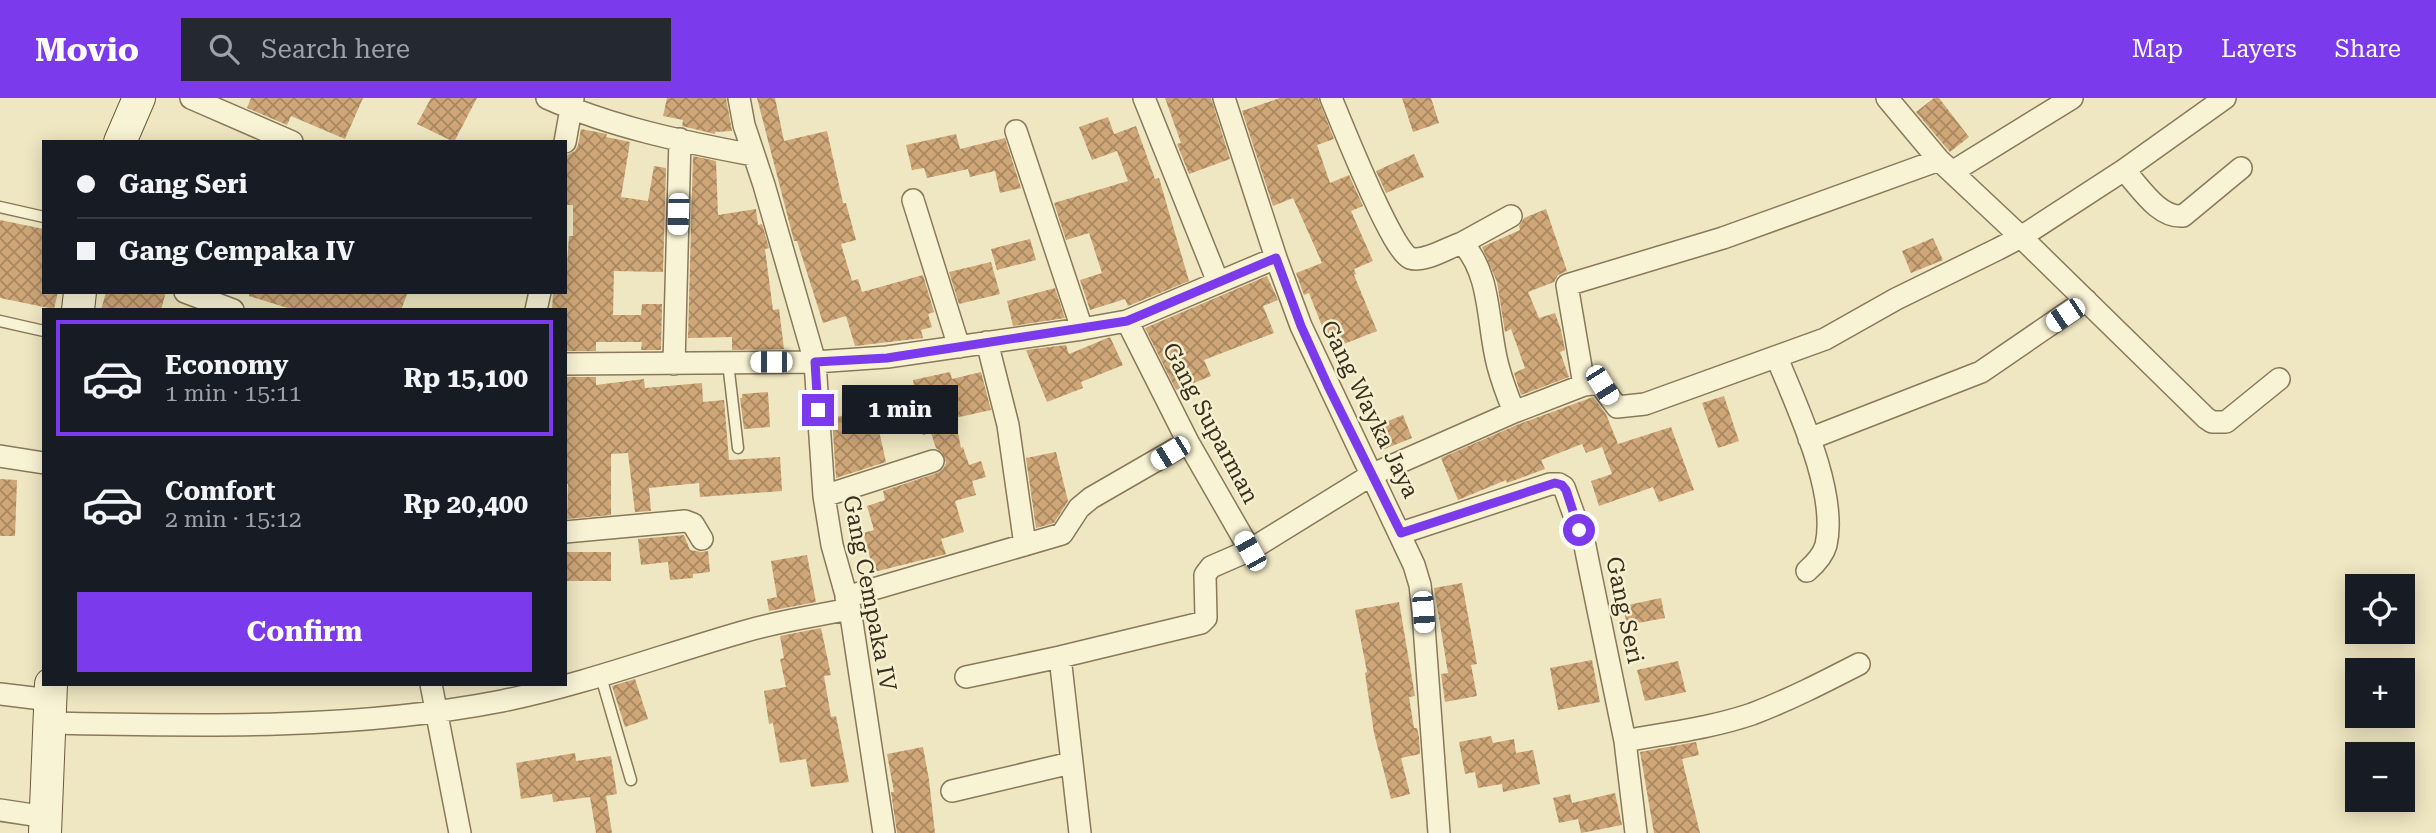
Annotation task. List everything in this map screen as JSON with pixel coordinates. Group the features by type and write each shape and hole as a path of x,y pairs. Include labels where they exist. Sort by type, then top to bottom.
{"main road":[{"path":"121,140 139,98"},
{"path":"46,825 50,702"}],"street":[{"path":"191,98 287,140"},
{"path":"547,98 571,103 680,139 753,155"},
{"name":"Gang Cempaka IV","path":"739,98 744,124 815,362 824,496 832,545 848,603 884,833"},
{"path":"1144,98 1218,282"},
{"name":"Gang Wayka Jaya","path":"1224,98 1301,326 1414,565 1423,612 1439,833"},
{"path":"1331,98 1360,167 1406,255 1413,259 1422,258 1462,243 1511,216"},
{"path":"1584,385 1567,285 1723,239 1946,166 2072,98"},
{"path":"966,677 1060,657 1203,621 1206,618 1204,582 1211,567 1250,551 1373,474 1514,412 1584,385 1599,383 1616,406 1624,408 1645,404 1777,358 1844,329 1896,299 2021,237 2124,170 2225,98"},
{"path":"1895,100 1946,166 2213,422 2226,422 2280,379"},
{"path":"565,140 571,103"},
{"path":"1016,131 1082,329"},
{"path":"674,364 680,139"},
{"path":"2124,170 2159,208 2175,216 2183,216 2241,168"},
{"path":"913,200 959,346"},
{"path":"1462,243 1471,255 1483,282 1497,365 1514,412"},
{"path":"567,364 815,362 887,358 1082,329 1127,321 1276,258"},
{"path":"190,294 228,308"},
{"path":"1809,439 1980,372 2086,300"},
{"name":"Gang Suparman","path":"1127,321 1188,442 1250,551"},
{"path":"987,342 1008,425 1025,545"},
{"path":"1777,358 1809,439 1824,492 1826,544 1823,553 1807,571"},
{"path":"0,694 208,726 349,722 436,712 565,688 848,603 1062,534 1079,508 1091,498 1188,442"},
{"path":"0,456 42,463"},
{"path":"824,496 933,461"},
{"name":"Gang Seri","path":"1401,533 1550,484 1564,487 1585,546 1625,741 1636,833"},
{"path":"567,531 690,522 702,539"},
{"path":"1060,657 1080,833"},
{"path":"1625,741 1749,715 1787,700 1859,664"},
{"path":"431,686 460,833"},
{"path":"952,791 1071,763"},
{"path":"0,810 46,825"}],"lane":[{"path":"0,207 42,217"},
{"path":"0,321 42,331"},
{"path":"728,363 738,448"},
{"path":"601,677 631,780"}],"building":[{"path":"251,98 363,98 345,139 291,116 287,125 247,108"},
{"path":"431,98 477,98 455,140 417,124"},
{"path":"667,98 726,98 732,131 715,134 682,126 683,120 663,116"},
{"path":"757,98 775,98 784,141 827,131 843,203 846,203 856,240 841,244 852,281 858,279 862,292 923,275 934,312 928,314 932,327 921,330 923,338 855,346 846,316 823,323 797,241 794,241"},
{"path":"1165,98 1211,98 1230,159 1189,174 1177,144 1181,143"},
{"path":"1280,98 1318,98 1334,139 1317,145 1330,183 1349,175 1363,206 1351,211 1373,261 1354,269 1354,275 1377,331 1331,349 1309,293 1304,295 1296,273 1322,263 1293,198 1273,206 1242,111"},
{"path":"1402,98 1431,98 1439,123 1413,132"},
{"path":"1934,98 1939,98 1969,137 1950,152 1916,112"},
{"path":"1108,117 1114,134 1136,126 1155,179 1159,178 1189,281 1128,306 1125,299 1090,310 1080,280 1102,273 1089,233 1066,240 1054,203 1128,181 1117,151 1092,160 1079,127"},
{"path":"581,129 630,142 621,197 648,201 654,166 666,168 663,272 614,271 613,315 641,315 642,304 662,304 661,350 641,350 642,342 596,342 596,351 567,351 567,308 552,308 553,294 567,294 573,205 567,205 567,155 575,151"},
{"path":"956,134 960,149 1005,138 1021,188 1000,193 995,171 970,177 968,169 927,178 924,168 912,170 906,145"},
{"path":"1414,154 1424,177 1386,193 1376,171"},
{"path":"693,156 716,161 718,215 756,209 758,225 762,224 769,248 765,249 773,310 779,309 784,349 732,350 732,337 688,338"},
{"path":"1546,209 1567,271 1558,275 1554,282 1528,292 1539,318 1555,313 1565,350 1560,352 1569,377 1521,395 1514,373 1525,368 1511,329 1505,332 1497,282 1482,247 1520,230 1519,226 1524,218"},
{"path":"0,220 42,229 42,294 58,294 54,308 0,298"},
{"path":"1933,238 1943,260 1911,273 1902,251"},
{"path":"1030,239 1036,260 997,270 991,249"},
{"path":"991,262 1000,294 959,304 949,272"},
{"path":"1267,276 1278,300 1263,306 1274,333 1204,360 1211,376 1176,390 1145,328"},
{"path":"1055,288 1065,318 1013,326 1007,301"},
{"path":"105,294 165,294 162,308 102,308"},
{"path":"407,294 402,308 288,308 249,296"},
{"path":"1110,337 1123,365 1081,382 1083,388 1047,402 1026,350 1066,345 1069,354"},
{"path":"950,372 952,379 981,372 991,410 955,418 961,448 963,447 969,465 981,461 986,477 972,481 976,495 955,501 964,532 941,539 946,554 874,572 863,533 874,530 867,506 885,500 883,491 937,473 946,463 942,452 936,448 931,433 923,435 913,380"},
{"path":"567,377 596,377 596,385 644,379 645,388 702,383 703,402 724,400 729,460 780,457 782,491 700,497 699,483 649,488 651,511 635,512 628,453 611,454 611,515 567,519"},
{"path":"768,392 770,427 744,429 740,398 742,394"},
{"path":"1724,396 1739,441 1718,448 1702,403"},
{"path":"1593,397 1606,414 1618,444 1671,427 1694,490 1659,502 1653,487 1599,506 1591,481 1612,474 1602,447 1586,453 1582,444 1541,460 1545,469 1507,483 1506,480 1458,500 1441,458 1519,424"},
{"path":"874,408 886,462 836,478 832,418"},
{"path":"1403,415 1412,438 1382,450 1373,427"},
{"path":"1056,452 1068,501 1054,523 1036,528 1026,458"},
{"path":"0,479 17,480 15,536 0,536"},
{"path":"684,535 690,550 708,551 710,572 693,574 693,578 670,580 668,562 641,565 638,539"},
{"path":"567,552 611,552 611,581 567,581"},
{"path":"807,555 816,602 769,611 767,599 777,597 771,561"},
{"path":"1462,583 1477,664 1471,665 1477,696 1445,702 1441,674 1448,673 1434,588"},
{"path":"1661,598 1665,618 1627,625 1623,606"},
{"path":"1399,602 1415,696 1409,697 1414,728 1417,728 1419,737 1420,754 1401,758 1410,794 1391,799 1374,733 1365,673 1367,672 1355,610"},
{"path":"821,628 831,675 824,676 831,717 836,716 849,782 811,787 806,759 780,763 773,723 769,724 764,691 786,687 780,659 784,658 780,636"},
{"path":"1592,660 1600,702 1558,710 1550,668"},
{"path":"1678,661 1686,692 1645,701 1637,670"},
{"path":"635,679 648,719 625,727 612,686"},
{"path":"1491,736 1493,743 1514,739 1516,753 1533,750 1540,784 1503,792 1502,784 1478,788 1475,772 1465,774 1459,742"},
{"path":"1696,742 1699,755 1682,759 1700,833 1654,833 1640,752"},
{"path":"923,747 935,833 897,833 891,792 894,792 887,754"},
{"path":"575,753 576,761 611,756 617,794 606,796 612,833 596,833 590,797 553,802 552,794 521,799 516,763"},
{"path":"1615,793 1622,825 1581,833 1578,819 1559,823 1553,798 1570,794 1572,803"}],"route":[{"path":"818,410 815,362 887,358 1127,321 1276,258 1301,326 1328,386 1401,533 1555,483 1566,490 1579,530"}]}
